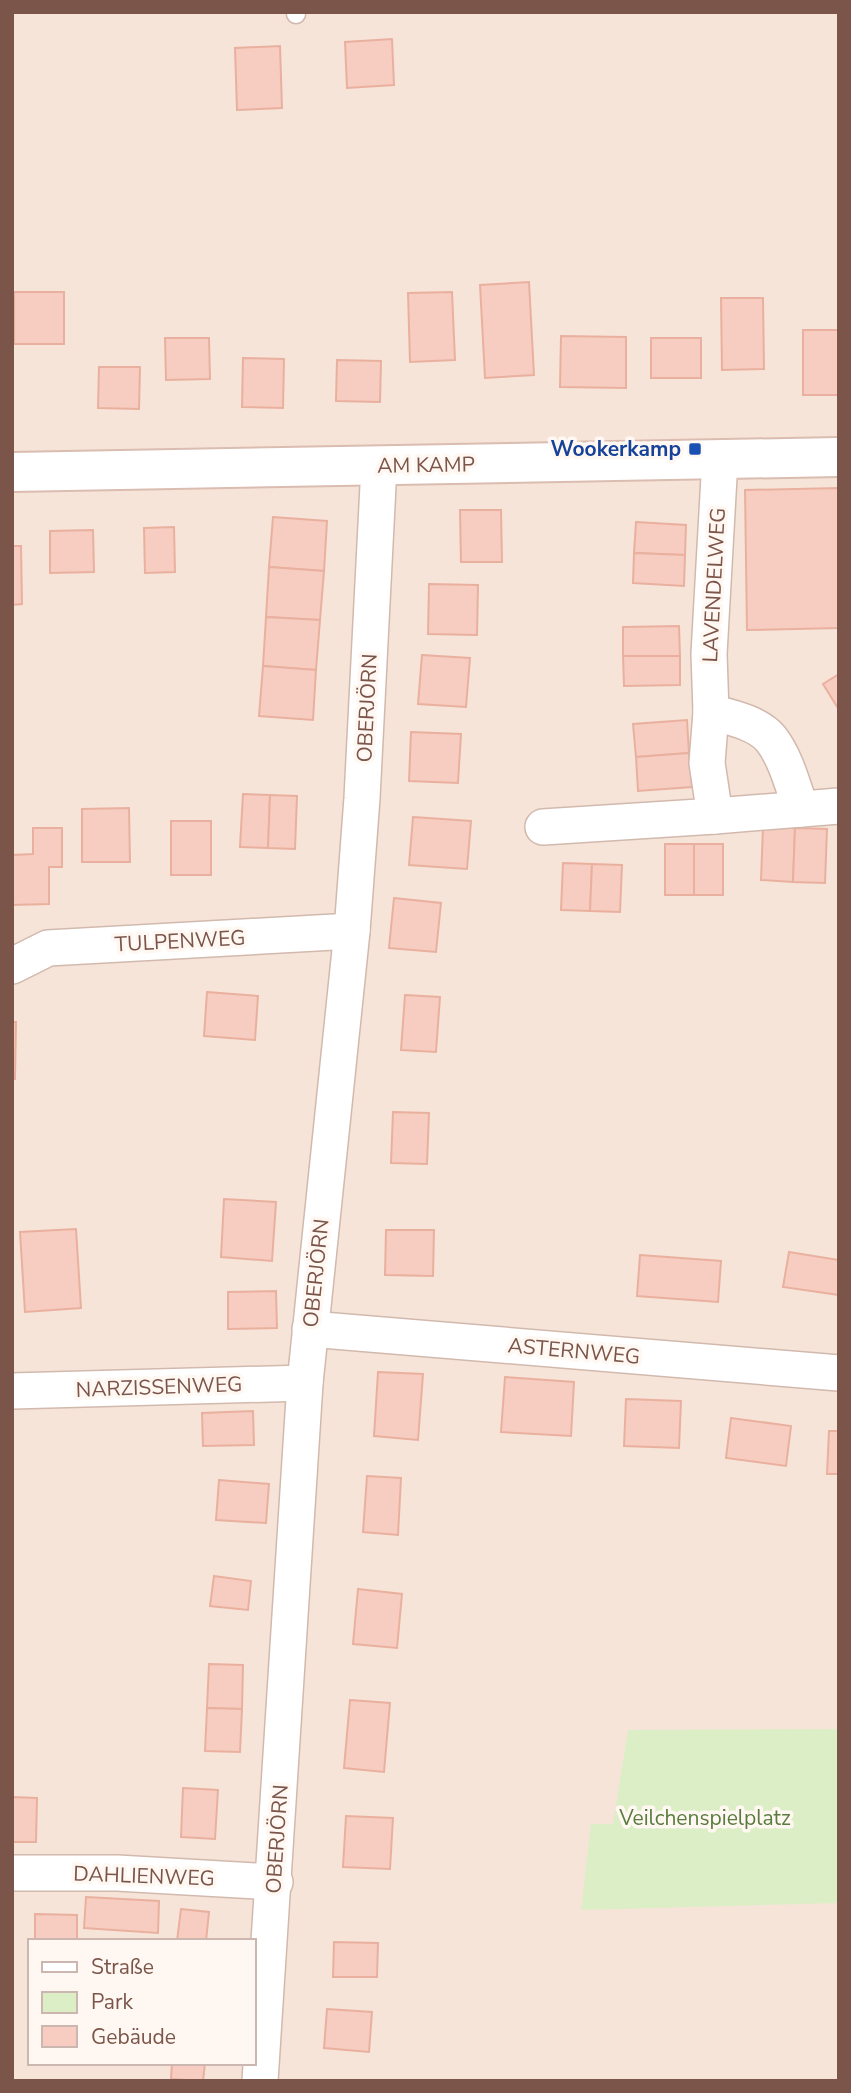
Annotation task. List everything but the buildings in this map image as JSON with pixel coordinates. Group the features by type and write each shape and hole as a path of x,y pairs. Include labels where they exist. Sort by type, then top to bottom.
{"street":[{"name":"AM KAMP","path":"12,472 839,457"},
{"name":"LAVENDELWEG","path":"715,816 707,763 711,712 709,654 720,458"},
{"name":"OBERJÖRN","path":"260,2081 275,1882 305,1383 352,931 362,798 379,466"},
{"path":"711,712 741,720 770,737 786,768 801,810"},
{"path":"543,827 839,806"},
{"name":"TULPENWEG","path":"12,966 48,948 352,931"},
{"name":"ASTERNWEG","path":"310,1329 839,1373"},
{"name":"NARZISSENWEG","path":"12,1391 305,1383"},
{"name":"DAHLIENWEG","path":"12,1873 117,1873 275,1882"}],"shaded area":[{"path":"12,12 839,12 839,2081 12,2081"}],"green space":[{"name":"Veilchenspielplatz","path":"839,1729 839,1903 581,1910 591,1824 613,1824 628,1730"}],"place":[{"name":"Wookerkamp","path":"695,449"}]}
